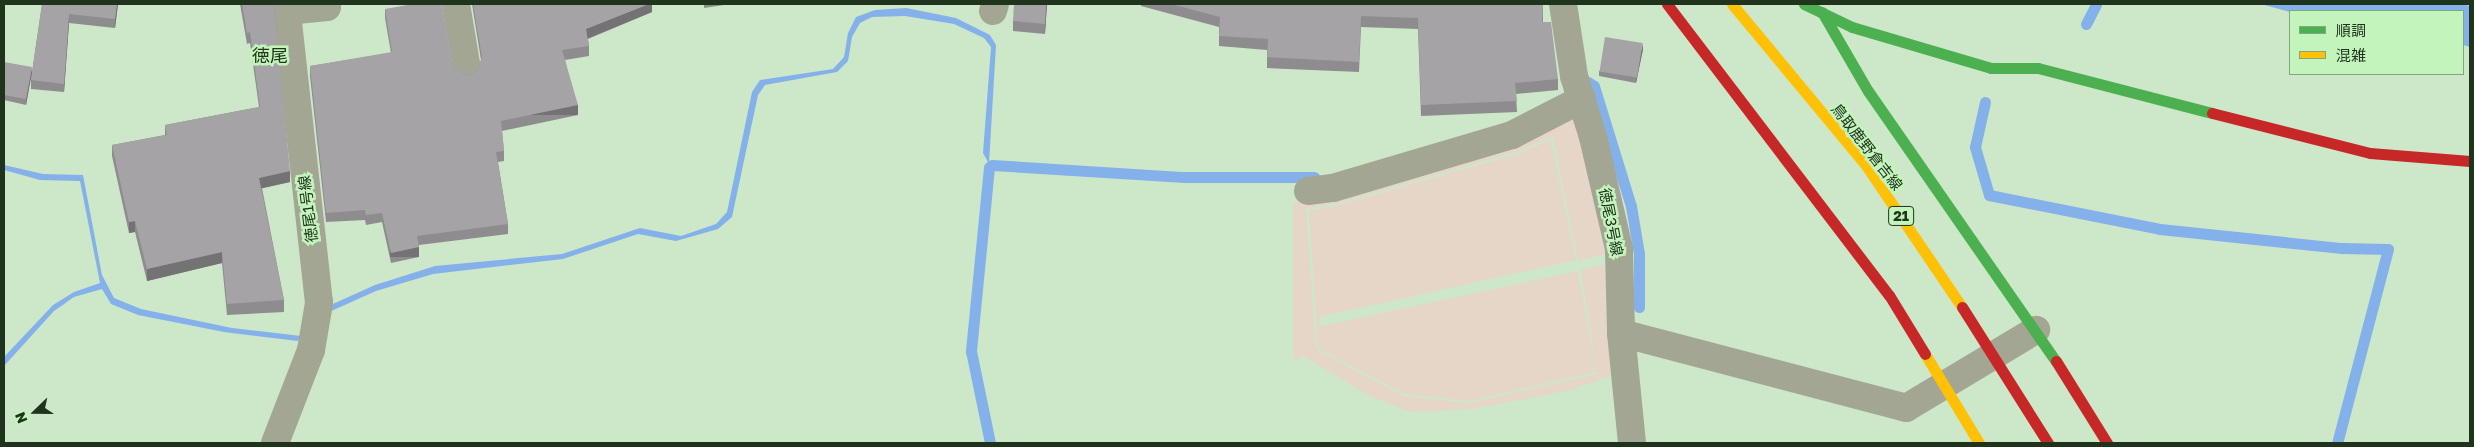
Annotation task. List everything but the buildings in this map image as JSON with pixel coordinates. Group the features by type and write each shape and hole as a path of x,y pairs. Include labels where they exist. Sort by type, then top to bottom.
{"street":[{"name":"徳尾1号線","path":"275,443 311,350 319,303 287,11 327,7 327,4"},
{"path":"456,4 467,69"},
{"name":"徳尾3号線","path":"1563,4 1574,76 1582,99 1619,249 1621,333 1632,443"},
{"path":"1667,4 1889,295 1979,443"},
{"name":"鳥取鹿野倉吉線","path":"1732,4 1865,164 1996,357 2048,443"},
{"path":"1804,4 1852,27 1991,68 2038,68 2370,153 2470,161"},
{"path":"1822,12 1868,91 2036,330 2107,443"},
{"path":"1308,191 1333,188 1512,135 1582,99"},
{"path":"1621,333 1906,408 2036,330"}],"shaded area":[{"path":"1573,116 1599,206 1606,254 1578,261 1553,137 1516,152 1332,205 1306,208 1316,349 1403,396 1469,403 1597,374 1581,270 1606,264 1610,376 1571,390 1473,409 1410,412 1368,395 1302,355 1298,360 1293,357 1293,202 1305,202"},
{"path":"1551,140 1576,260 1319,317 1321,326 1578,271 1596,372 1469,401 1404,394 1318,348 1309,210 1332,207 1517,154"}],"water":[{"path":"2261,4 2461,4 2470,6 2470,47 2464,45 2464,10 2289,10 2289,12"},
{"path":"906,8 956,18 990,35 996,45 989,164 983,153 991,47 984,38 954,24 905,16 872,17 860,23 852,37 848,61 837,72 765,85 758,95 732,217 718,229 676,241 638,234 563,259 433,274 376,291 329,312 326,307 375,285 435,266 562,254 640,228 681,236 716,224 727,212 752,92 760,80 833,69 844,57 848,33 856,17 875,10"},
{"path":"4,165 43,174 83,175 102,275 114,298 141,309 232,328 301,336 298,341 224,332 138,315 111,304 102,289 74,297 54,311 4,366 4,357 53,305 74,292 100,283 80,181 40,180 4,170"}],"waterway":[{"path":"2086,24 2096,4"},
{"path":"1588,82 1594,86 1631,206 1639,254 1639,307"},
{"path":"1985,102 1975,147 1989,195 2160,229 2342,248 2388,249 2337,443"},
{"path":"992,165 1185,177 1314,177"},
{"path":"989,167 971,351 990,443"}],"traffic: fast":[{"path":"1804,4 1852,27 1991,68 2038,68 2212,113"},
{"path":"1822,12 1868,91 2056,361"}],"traffic: jam":[{"path":"1667,4 1889,295 1925,354"},
{"path":"2212,113 2370,153 2470,161"},
{"path":"1962,307 2048,443"},
{"path":"2056,361 2107,443"}],"traffic: slow":[{"path":"1732,4 1865,164 1962,307"},
{"path":"1925,354 1979,443"}],"district":[{"name":"徳尾","path":"270,55"}]}
